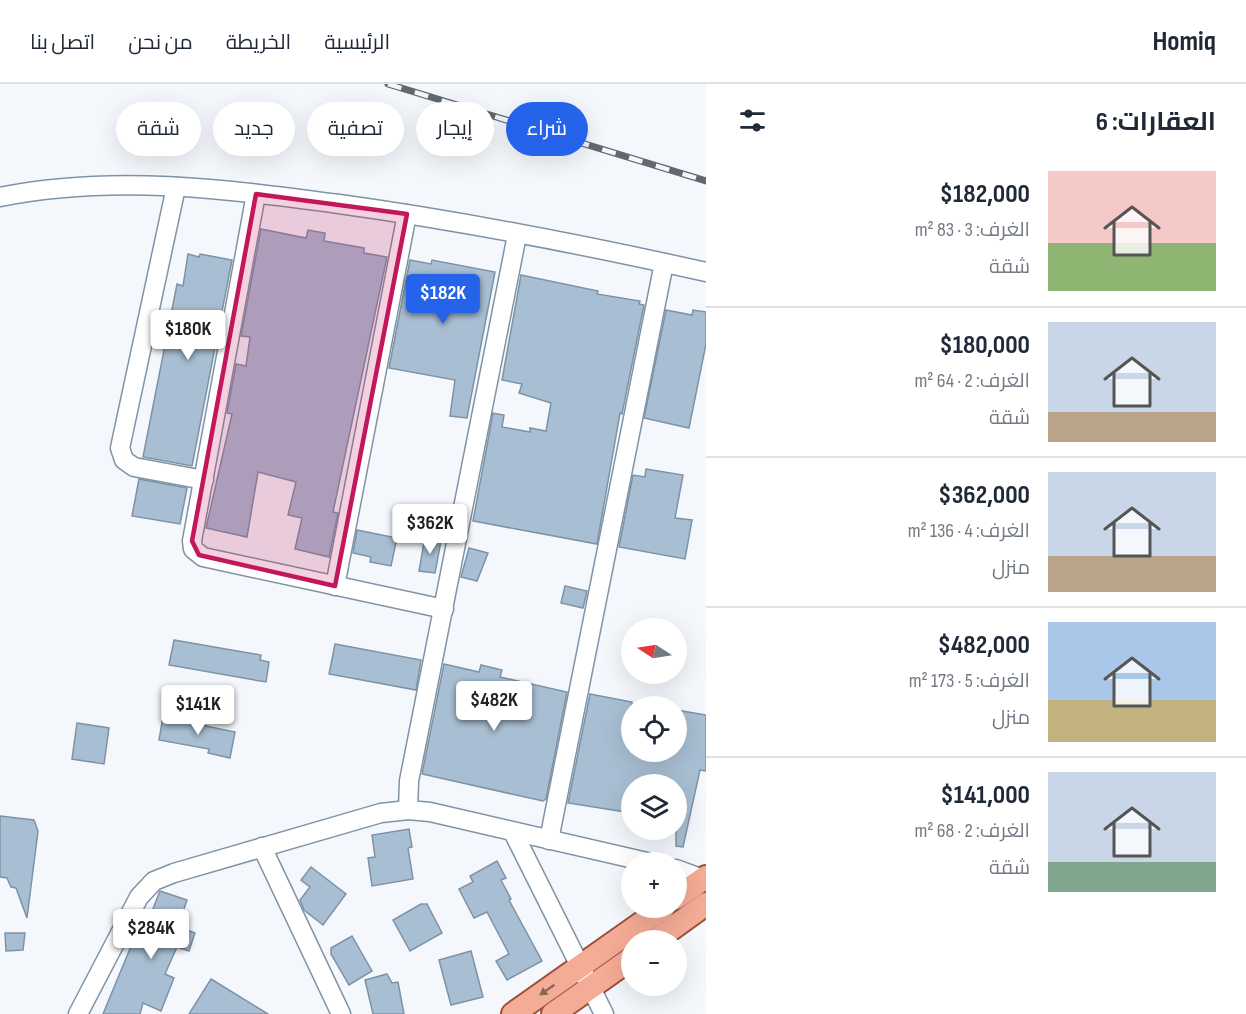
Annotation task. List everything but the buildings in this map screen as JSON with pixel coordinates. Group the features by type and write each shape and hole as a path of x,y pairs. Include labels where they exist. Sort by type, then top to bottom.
{"main road":[{"path":"687,891 706,878"},
{"path":"670,930 706,904"},
{"path":"513,1014 649,918"},
{"path":"553,1014 621,966"}],"street":[{"path":"0,196 83,185 176,187 256,194 407,214 664,262 706,272"},
{"path":"176,187 120,448 124,460 134,467 204,480"},
{"path":"256,194 192,541 193,549 199,555 444,609"},
{"path":"336,586 407,214"},
{"path":"408,810 409,782 517,235"},
{"path":"549,840 664,262"},
{"path":"78,1014 134,906 146,888 164,876 262,847 381,813 408,810 430,812 621,856"},
{"path":"513,832 604,1014"},
{"path":"262,847 341,1014"},
{"path":"687,872 706,878"}],"highlighted area":[{"path":"256,194 407,214 335,586 199,555 192,541"}],"railway":[{"path":"388,84 706,181"}]}
